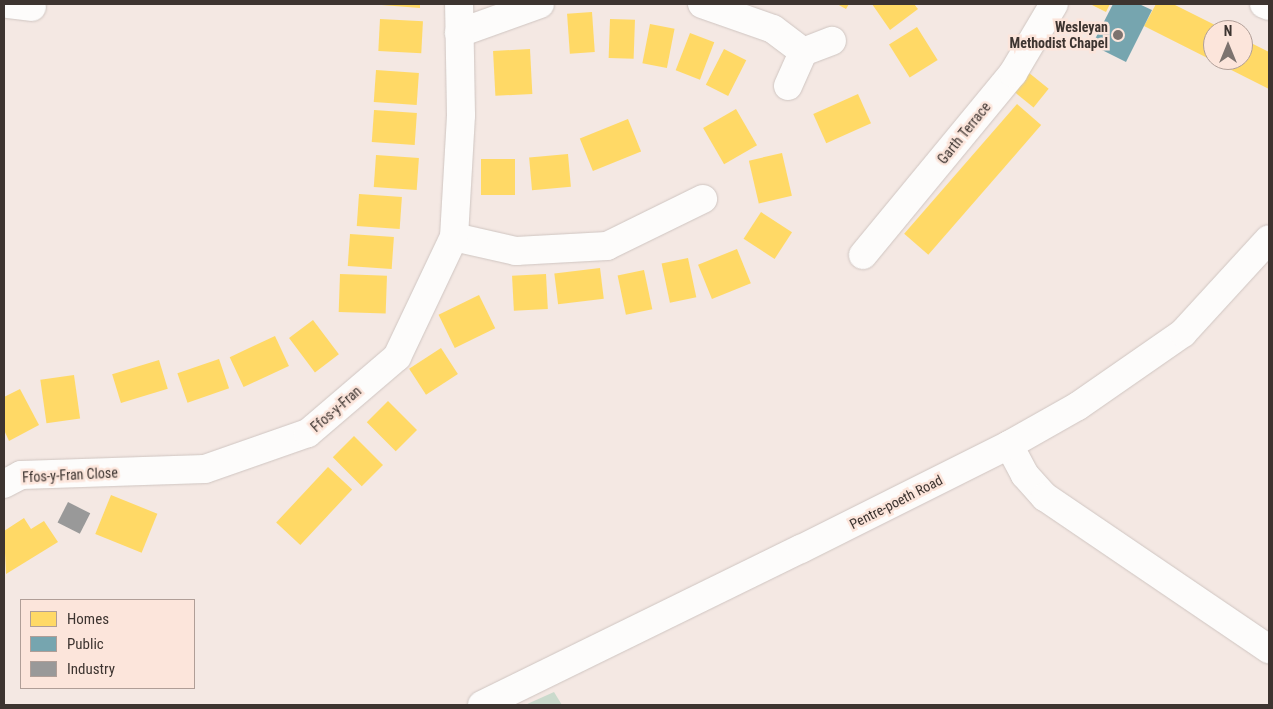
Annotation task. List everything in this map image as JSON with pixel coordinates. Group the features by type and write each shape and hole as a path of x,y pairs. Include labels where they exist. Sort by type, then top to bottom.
{"street":[{"name":"Ffos-y-Fran","path":"138,473 204,469 308,433 397,357 454,237 461,115 459,4"},
{"path":"460,33 540,4"},
{"path":"702,4 773,29 803,52"},
{"name":"Garth Terrace","path":"863,255 1013,74 1054,4"},
{"path":"1264,4 1269,6"},
{"path":"788,86 803,52 832,41"},
{"path":"454,237 516,251 607,246 703,199"},
{"name":"Pentre-poeth Road","path":"482,705 1009,445 1078,406 1183,333 1269,239"},
{"path":"1009,445 1025,474 1045,497 1269,649"},
{"name":"Ffos-y-Fran Close","path":"4,484 21,476 138,473"}],"green space":[{"path":"554,692 562,705 525,705"}],"building: Homes":[{"path":"369,4 420,4 420,8"},
{"path":"837,4 849,4 846,9"},
{"path":"872,4 914,4 918,9 890,30"},
{"path":"1090,4 1110,4 1106,12"},
{"path":"1156,4 1173,4 1205,20 1203,20 1203,56 1144,26"},
{"path":"592,12 595,52 570,54 567,14"},
{"path":"380,19 423,21 421,53 378,51"},
{"path":"610,19 635,20 634,59 609,58"},
{"path":"650,24 675,29 667,68 642,63"},
{"path":"917,27 938,60 910,78 889,44"},
{"path":"690,33 714,42 700,80 676,70"},
{"path":"1253,44 1269,52 1269,89 1231,70 1253,70"},
{"path":"530,49 532,94 495,96 493,51"},
{"path":"724,49 746,60 728,96 706,85"},
{"path":"1023,68 1049,89 1034,107 1008,87"},
{"path":"376,70 419,73 417,105 374,102"},
{"path":"858,94 871,123 826,143 813,114"},
{"path":"1017,104 1041,125 928,255 904,234"},
{"path":"736,109 757,145 724,164 703,128"},
{"path":"374,110 417,113 415,145 372,142"},
{"path":"628,119 641,151 593,171 580,138"},
{"path":"782,153 792,196 759,204 749,161"},
{"path":"568,154 571,187 532,190 529,157"},
{"path":"376,155 419,158 417,190 374,187"},
{"path":"481,159 515,159 515,195 481,195"},
{"path":"359,194 402,197 400,229 357,226"},
{"path":"761,212 792,232 775,259 744,239"},
{"path":"350,234 394,237 392,269 348,266"},
{"path":"737,249 751,283 712,299 698,265"},
{"path":"688,258 696,297 670,303 662,264"},
{"path":"600,268 604,299 558,304 554,274"},
{"path":"644,270 652,309 626,315 618,276"},
{"path":"340,274 387,276 386,314 339,312"},
{"path":"546,274 548,309 514,311 512,276"},
{"path":"479,295 495,328 455,348 439,315"},
{"path":"313,320 339,354 315,372 289,338"},
{"path":"275,336 289,366 244,387 230,357"},
{"path":"441,348 458,374 426,395 409,369"},
{"path":"219,359 229,388 187,403 177,373"},
{"path":"159,360 168,389 121,403 112,374"},
{"path":"74,375 80,419 46,423 40,380"},
{"path":"20,389 39,425 9,441 4,430 4,397"},
{"path":"388,401 417,430 396,451 367,422"},
{"path":"354,436 383,465 362,486 333,457"},
{"path":"328,467 352,490 300,545 276,523"},
{"path":"111,495 157,514 142,553 95,534"},
{"path":"24,518 31,529 44,521 58,542 6,574 4,531"}],"building: Public":[{"name":"Wesleyan Methodist Chapel","path":"1113,4 1139,4 1152,10 1126,62 1092,45"}],"building: Industry":[{"path":"68,502 90,513 80,534 58,522"}],"place":[{"name":"Wesleyan Methodist Chapel","path":"1118,35"}]}
